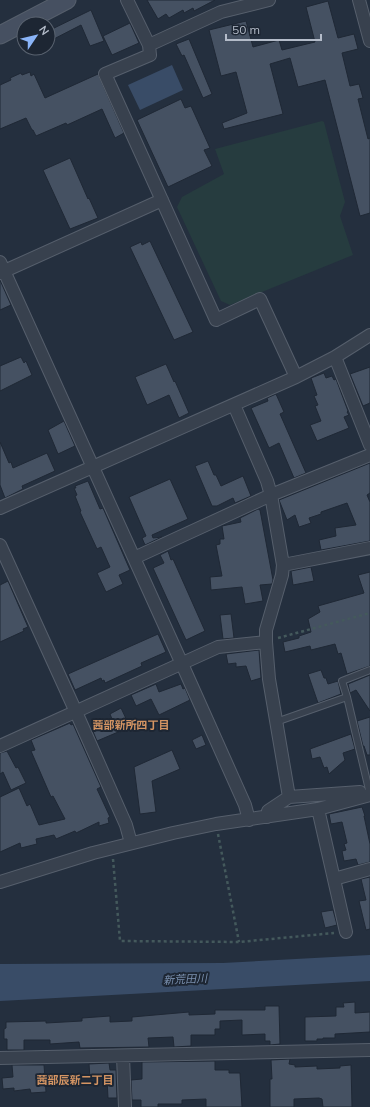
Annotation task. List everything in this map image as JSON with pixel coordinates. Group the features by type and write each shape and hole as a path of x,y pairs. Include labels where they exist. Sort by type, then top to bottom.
{"main road":[{"path":"0,35 66,0"}],"street":[{"path":"127,0 149,45 150,54 105,74 216,320 260,299 296,377"},
{"path":"149,45 221,12 268,0"},
{"path":"359,0 370,41"},
{"path":"162,200 1,269 93,466 245,805 249,820"},
{"path":"0,508 296,377 335,357 370,335"},
{"path":"335,357 370,445"},
{"path":"234,405 267,481 271,495 283,565 282,575 266,630 266,642 269,679 289,797"},
{"path":"134,558 271,495 370,455"},
{"path":"0,545 126,825 131,843"},
{"path":"283,565 370,548"},
{"path":"0,746 218,647 266,642"},
{"path":"266,817 268,810 289,797 360,792 370,795"},
{"path":"0,882 131,843 216,824 318,809 370,795"},
{"path":"318,809 346,932"},
{"path":"334,879 370,869"},
{"path":"0,1058 370,1050"},
{"path":"123,1056 125,1107"}],"lane":[{"path":"370,670 342,681 370,795"},
{"path":"276,722 347,697"}],"path":[{"path":"266,642 370,613"},
{"path":"216,824 239,942"},
{"path":"112,848 120,941 239,942 346,932"}],"green space":[{"path":"322,121 324,122 345,202 340,216 353,255 230,305 221,301 177,207 182,197 224,174 215,149"}],"water":[{"path":"172,65 183,90 140,110 128,85"},
{"name":"新荒田川","path":"370,955 370,981 0,1001 0,964 223,963"}],"building":[{"path":"147,0 215,0 194,11 193,8 184,13 183,10 169,18 166,14 158,19"},
{"path":"328,1 338,38 354,34 358,49 342,53 350,86 359,84 363,98 358,99 368,139 370,138 370,213 360,216 325,80 298,87 290,58 270,64 283,114 224,129 222,123 247,113 236,72 221,76 209,30 246,21 253,47 279,40 282,50 315,42 306,7"},
{"path":"91,10 104,41 90,46 81,25 56,38 56,27"},
{"path":"130,23 139,43 112,55 103,36"},
{"path":"189,39 212,94 203,98 184,55 182,56 176,44"},
{"path":"30,72 31,76 34,74 45,98 98,74 124,133 115,138 102,109 67,125 66,123 36,136 26,118 0,129 0,85 21,73 22,75"},
{"path":"181,99 185,108 191,106 210,148 204,150 212,166 168,187 137,120"},
{"path":"70,158 98,218 70,229 43,170"},
{"path":"150,241 193,332 174,340 130,247 141,242 142,245"},
{"path":"0,280 11,305 0,310"},
{"path":"21,357 24,363 26,361 32,375 0,391 0,366"},
{"path":"166,364 189,413 179,418 169,395 147,405 135,377"},
{"path":"370,367 370,403 363,406 350,374"},
{"path":"324,373 326,378 332,376 334,380 336,379 348,411 347,412 349,415 344,417 349,428 317,441 310,425 321,421 315,406 318,405 314,396 317,395 311,378"},
{"path":"276,394 284,412 280,414 306,473 294,478 279,443 269,448 251,408 268,401 267,398"},
{"path":"64,421 75,446 58,454 48,430"},
{"path":"0,442 9,463 11,462 13,468 47,453 55,471 22,486 23,489 5,498 0,485"},
{"path":"208,461 221,486 243,476 251,496 235,503 233,498 217,506 212,506 195,466"},
{"path":"370,463 370,493 367,495 370,502 370,541 321,550 319,540 336,536 335,528 356,525 347,503 309,518 311,523 299,527 295,515 287,520 279,500"},
{"path":"170,479 188,519 152,535 153,538 162,537 145,545 142,538 146,536 129,497"},
{"path":"88,481 100,509 103,508 130,570 119,575 123,584 106,592 97,573 110,567 101,547 97,549 80,512 81,511 75,496 77,495 74,488 76,488 75,486"},
{"path":"258,509 260,510 273,580 272,584 260,585 263,601 245,604 242,587 211,590 210,577 222,576 216,545 220,544 220,539 224,539 222,526 241,522 240,518"},
{"path":"168,551 205,631 186,640 153,568 164,563 160,555"},
{"path":"311,567 314,581 293,585 291,571"},
{"path":"370,572 370,666 347,674 341,653 338,654 335,644 311,650 310,646 285,652 283,642 299,638 299,636 311,632 308,619 320,612 318,606 364,593 358,575"},
{"path":"8,581 28,627 23,629 24,631 0,642 0,585"},
{"path":"231,614 234,638 223,639 220,615"},
{"path":"158,634 166,652 141,663 142,666 105,683 101,678 75,690 68,674"},
{"path":"259,650 261,678 251,681 246,666 236,667 236,663 228,664 226,654"},
{"path":"321,670 328,684 338,681 341,694 318,703 308,674"},
{"path":"370,675 370,711 356,690 350,693 348,684"},
{"path":"156,684 159,692 181,684 183,689 185,688 190,700 159,715 151,699 136,706 131,695"},
{"path":"121,708 130,727 97,741 92,729 112,719 110,714"},
{"path":"370,717 370,755 367,755 363,746 357,721"},
{"path":"70,723 71,725 73,724 101,787 97,789 110,817 108,818 109,823 99,826 99,822 76,833 75,831 56,839 54,835 36,839 37,844 21,848 20,843 0,852 0,797 19,788 27,806 30,804 39,825 65,819 53,796 51,797 31,751 35,750 31,740"},
{"path":"351,734 355,749 343,753 345,760 329,774 327,767 324,768 320,757 312,759 310,749"},
{"path":"202,735 206,745 196,749 192,740"},
{"path":"172,750 180,769 152,781 156,812 140,814 134,767"},
{"path":"7,751 16,768 18,767 26,783 11,790 3,772 0,774 0,753"},
{"path":"362,807 370,844 370,862 358,865 356,859 344,861 342,851 346,850 344,844 347,843 342,822 331,824 329,814"},
{"path":"370,877 370,929 366,930 359,901 366,900 361,879"},
{"path":"333,910 337,925 325,928 321,912"},
{"path":"355,1002 355,1013 370,1012 370,1032 335,1034 335,1038 305,1041 305,1017 336,1016 336,1007 344,1007 343,1003"},
{"path":"265,1006 279,1006 280,1044 270,1045 270,1041 265,1041 265,1034 242,1035 242,1020 220,1021 220,1029 215,1029 215,1035 191,1035 191,1046 174,1047 173,1037 148,1038 149,1047 80,1048 79,1042 50,1044 50,1040 24,1040 24,1050 7,1050 7,1039 4,1039 6,1022 46,1021 46,1023 82,1021 82,1018 110,1016 110,1022 132,1021 132,1017 189,1012 189,1015 215,1014 215,1010 265,1010"},
{"path":"290,1059 289,1064 295,1065 295,1067 317,1066 317,1069 340,1068 340,1066 351,1065 352,1107 323,1107 322,1099 319,1098 294,1099 294,1107 270,1107 270,1079 272,1079 271,1060"},
{"path":"215,1061 215,1070 229,1070 229,1073 240,1073 242,1107 206,1107 206,1099 182,1100 182,1104 158,1104 158,1107 141,1107 141,1100 132,1100 131,1080 142,1079 142,1062"},
{"path":"109,1063 110,1070 116,1070 117,1098 108,1098 107,1079 90,1079 89,1064"},
{"path":"12,1065 44,1065 46,1092 31,1093 30,1089 14,1091 14,1088 3,1089 2,1078 13,1077"}],"district":[{"name":"茜部新所四丁目","path":"131,725"},
{"name":"茜部辰新二丁目","path":"75,1080"}]}
